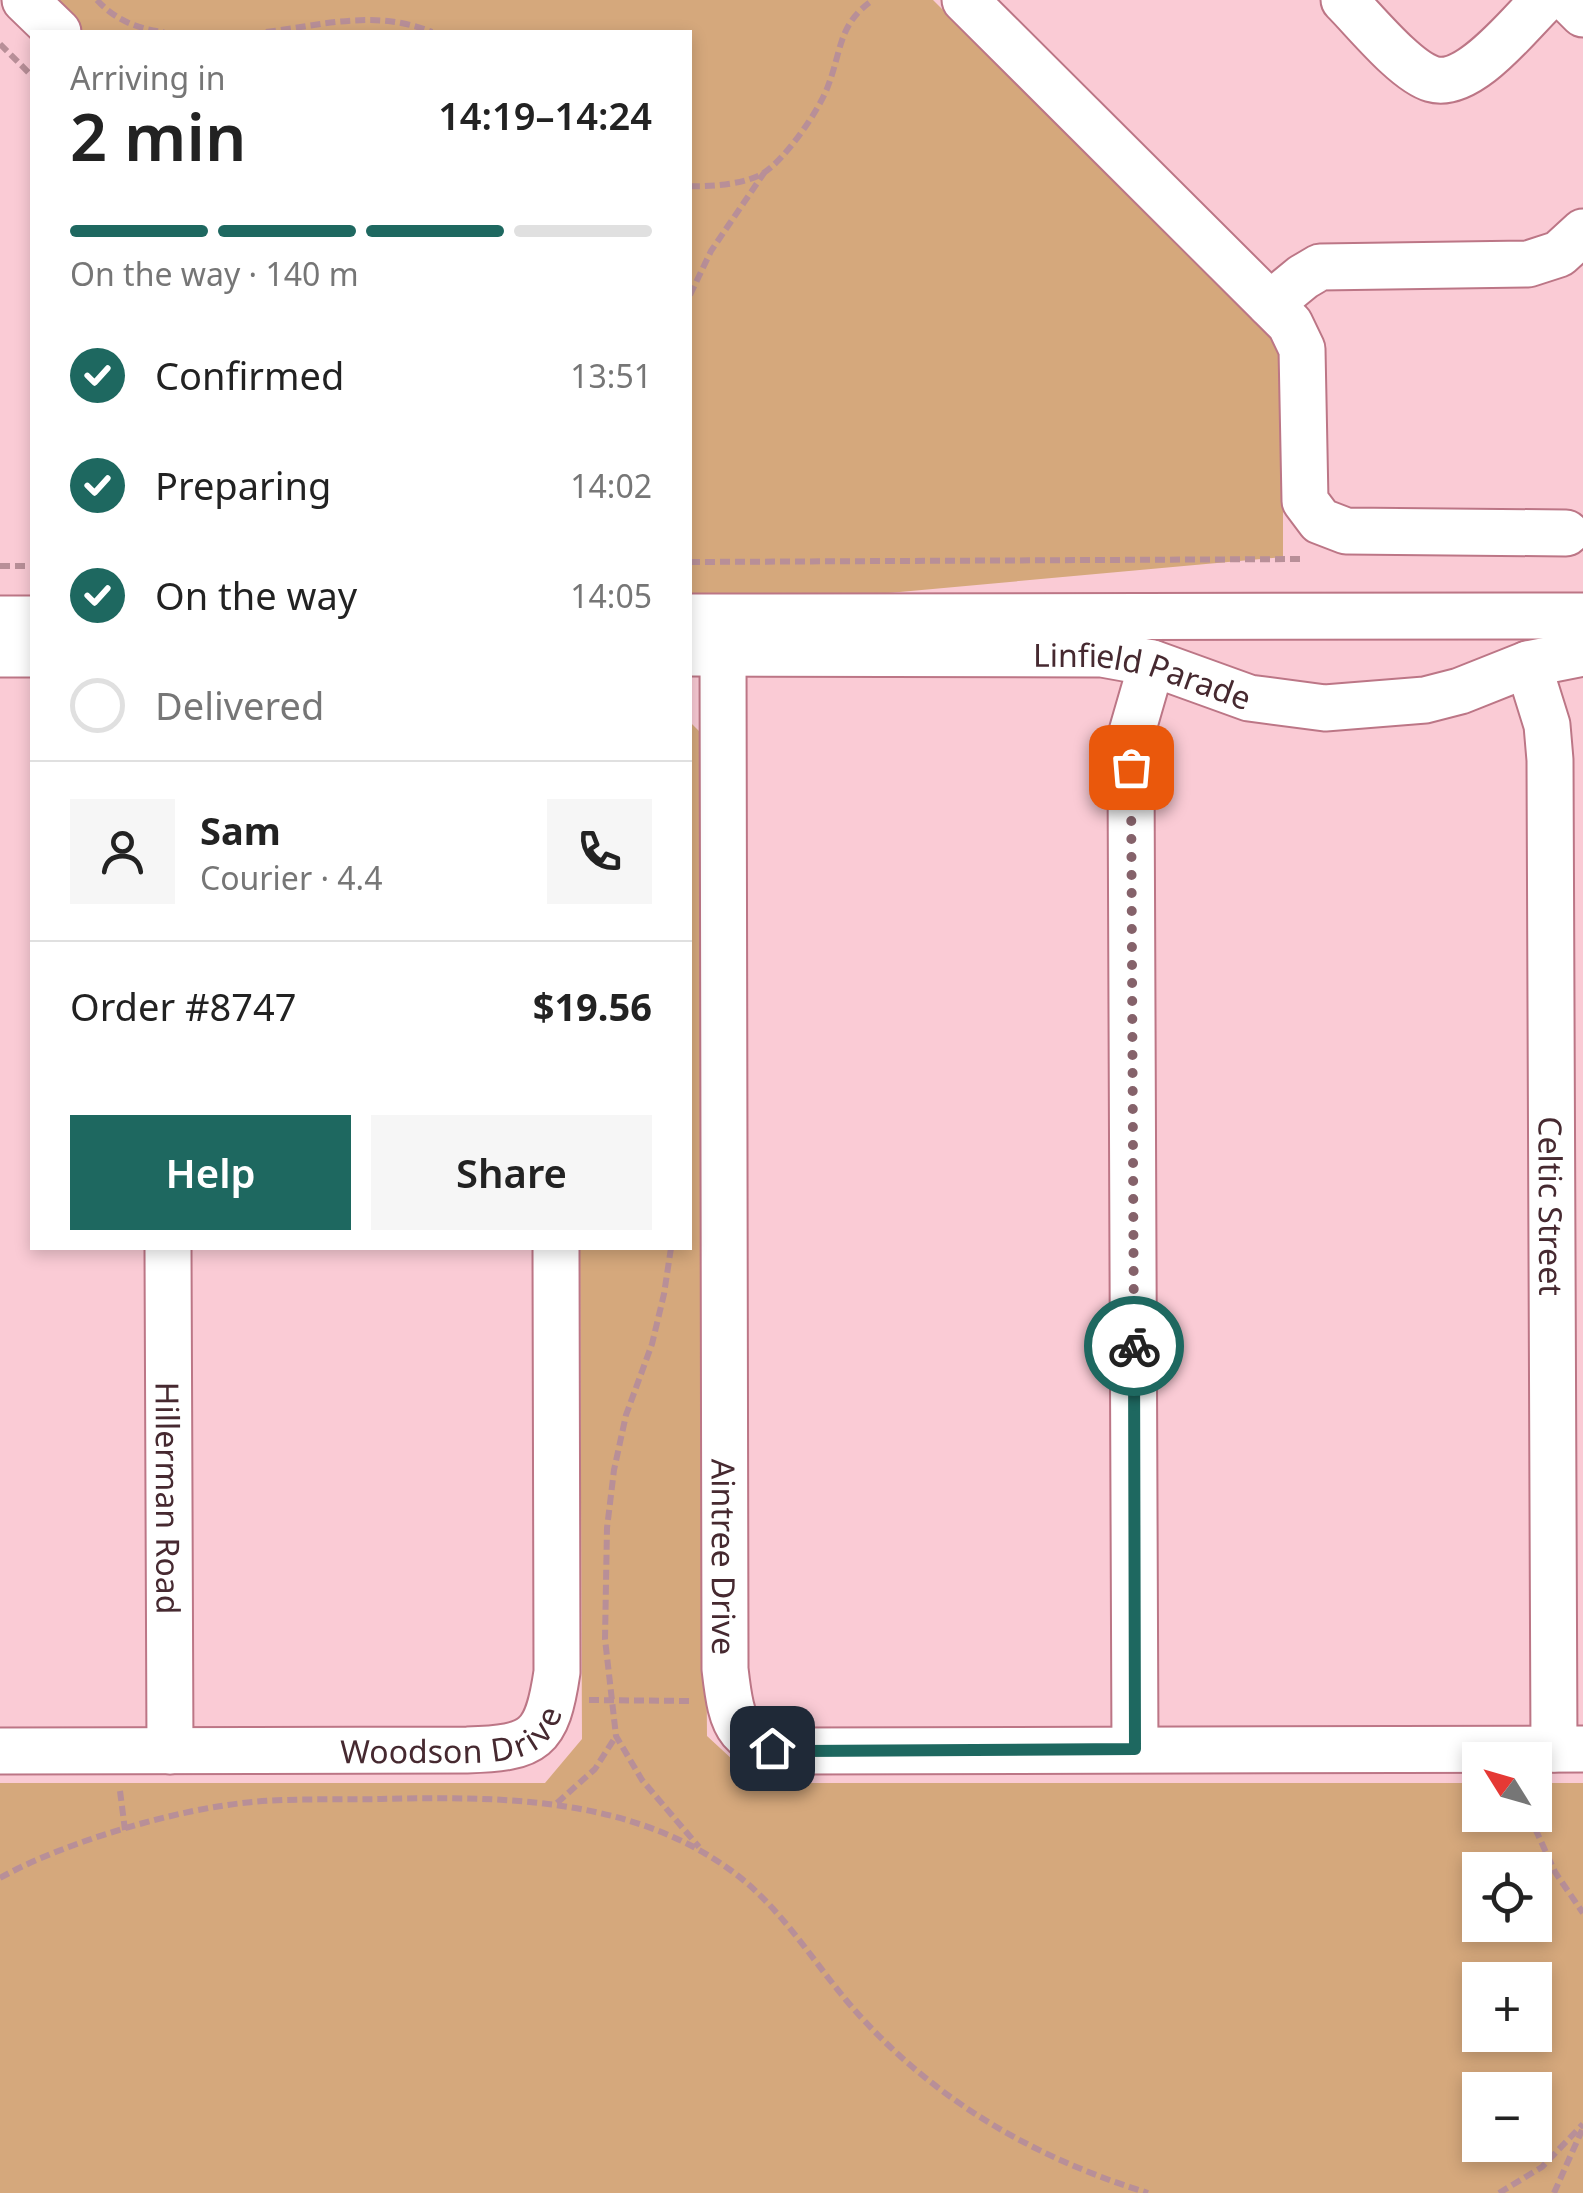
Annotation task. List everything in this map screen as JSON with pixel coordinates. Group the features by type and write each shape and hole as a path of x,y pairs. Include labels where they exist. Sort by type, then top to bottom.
{"street":[{"path":"25,0 56,30"},
{"path":"965,0 1290,324 1302,349 1303,484 1306,501 1320,521 1346,531 1566,533"},
{"path":"1344,0 1411,66 1424,76 1446,81 1473,70 1544,0"},
{"path":"1569,0 1583,14"},
{"path":"1270,304 1320,267 1528,264 1558,254 1583,232"},
{"name":"Linfield Parade","path":"692,617 1583,616"},
{"path":"0,619 30,619"},
{"name":"Linfield Parade","path":"707,652 1076,653 1152,662 1250,698 1325,708 1425,700 1460,691 1528,664 1583,652"},
{"name":"Aintree Drive","path":"707,652 724,1669 738,1728 759,1744 801,1751 1569,1749"},
{"path":"0,654 30,654"},
{"path":"1135,1749 1131,767 1132,732 1152,662"},
{"name":"Celtic Street","path":"1528,664 1547,725 1550,760 1569,1749"},
{"name":"Hillerman Road","path":"168,1250 170,1751"},
{"name":"Woodson Drive","path":"0,1751 510,1749 536,1734 553,1702 557,1672 556,1250"}],"path":[{"path":"97,0 123,21 144,30"},
{"path":"692,291 710,252 764,173 821,104 850,19 873,0"},
{"path":"277,30 368,18 425,30"},
{"path":"0,44 30,74"},
{"path":"692,186 713,187 764,173"},
{"path":"692,562 1322,559"},
{"path":"0,566 30,566"},
{"path":"671,1250 660,1311 626,1414 612,1490 603,1588 616,1736 642,1780 703,1852 764,1898 871,2028 949,2096 1035,2151 1148,2193"},
{"path":"553,1702 729,1702"},
{"path":"556,1804 594,1770 616,1736"},
{"path":"0,1878 62,1851 170,1816 252,1802 473,1796 556,1804 617,1818 703,1852"},
{"path":"1537,1832 1556,1872 1583,1913"},
{"path":"1500,2193 1542,2167 1583,2126"},
{"path":"1554,2193 1583,2126"},
{"path":"1108,2180 1122,2193"}],"shaded area":[{"path":"46,0 933,0 1283,350 1283,557 692,611 692,30 76,30"},
{"path":"692,724 700,732 707,1736 733,1760 757,1769 757,1783 1462,1783 1462,1832 1552,1832 1552,1783 1583,1783 1583,2193 0,2193 0,1783 545,1783 582,1739 580,1250 692,1250"}],"way so far":[{"path":"1131,767 1134,1346"}],"route":[{"path":"772,1748 1135,1749 1134,1346"}]}
